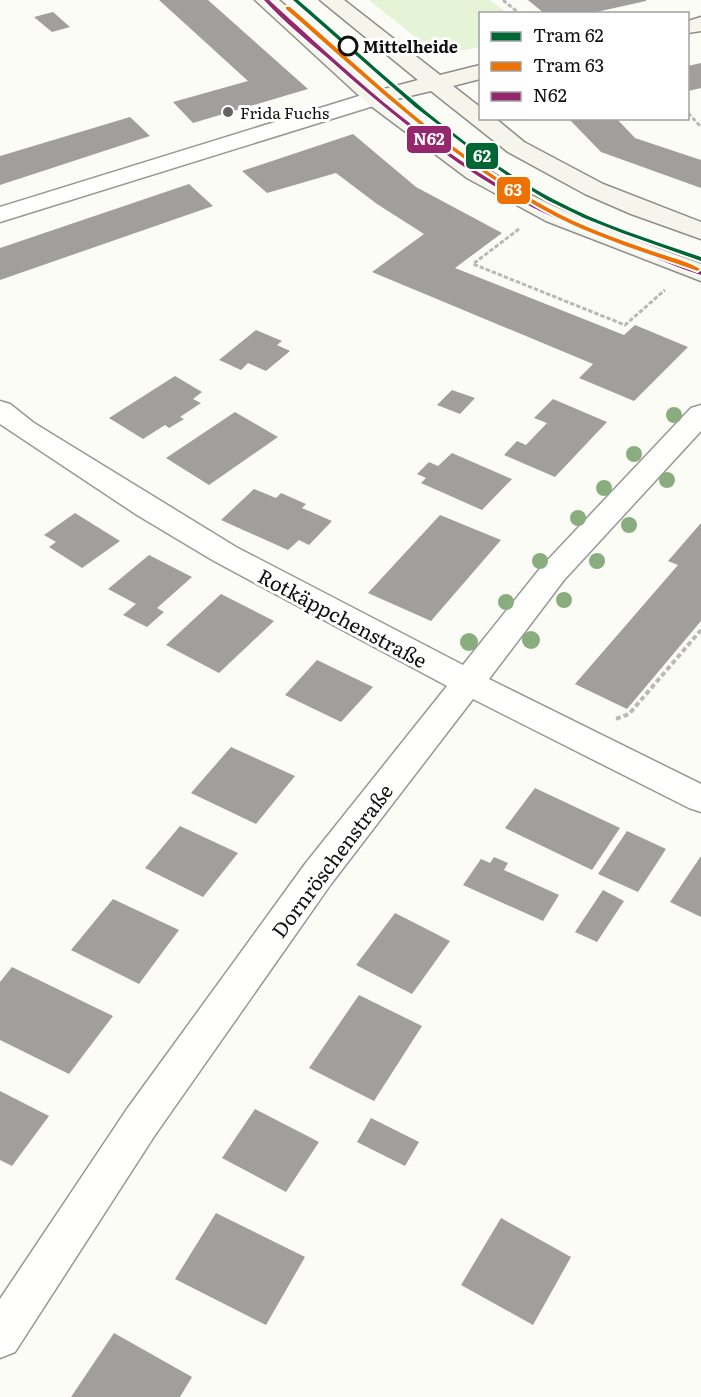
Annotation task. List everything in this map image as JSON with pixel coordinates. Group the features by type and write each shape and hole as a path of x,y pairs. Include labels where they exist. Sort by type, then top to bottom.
{"main road":[{"path":"266,0 375,98 471,169 507,192 578,225 701,273"},
{"path":"331,0 479,118"},
{"path":"375,98 479,72"},
{"path":"482,120 516,147 553,169 639,209 701,231"}],"street":[{"path":"0,215 375,98"},
{"name":"Rotkäppchenstraße","path":"0,410 24,429 148,508 216,548 467,682 701,799"},
{"name":"Dornröschenstraße","path":"0,1336 141,1122 318,874 553,573 701,414"}],"path":[{"path":"503,0 518,12"},
{"path":"689,115 701,127"},
{"path":"520,228 473,264 625,325 667,288"},
{"path":"611,720 629,714 701,630"}],"green space":[{"path":"369,0 490,0 506,12 479,12 479,47 463,50 424,44"}],"building":[{"path":"159,0 208,0 308,89 193,123 173,102 248,81"},
{"path":"528,0 646,0 596,12 543,12"},
{"path":"53,12 70,27 52,32 34,17"},
{"path":"701,63 701,88 689,91 689,66"},
{"path":"130,117 150,136 0,185 0,156"},
{"path":"570,120 618,120 635,138 701,160 701,188 601,152"},
{"path":"353,134 416,187 502,233 455,268 624,335 635,325 688,347 634,401 579,378 593,364 372,272 424,234 377,204 336,173 267,193 242,171"},
{"path":"189,184 213,206 0,280 0,248"},
{"path":"256,330 282,341 277,345 290,351 266,371 248,363 241,370 219,360"},
{"path":"175,376 202,392 193,399 201,403 180,417 184,419 169,428 165,425 143,439 109,418"},
{"path":"452,390 475,398 460,414 437,405"},
{"path":"553,399 607,422 555,477 504,455 517,441 526,445 547,423 534,418"},
{"path":"235,412 278,437 209,485 166,458"},
{"path":"452,453 512,479 482,510 421,483 426,478 417,474 429,462 438,466"},
{"path":"254,489 276,498 281,493 306,504 302,508 332,521 309,545 299,540 288,550 221,520"},
{"path":"75,513 120,541 82,568 49,547 56,542 44,535"},
{"path":"440,515 501,540 431,621 368,593"},
{"path":"701,523 701,621 627,709 575,684 678,565 668,561"},
{"path":"149,555 192,577 157,608 164,612 147,627 123,615 136,604 108,589"},
{"path":"221,594 274,621 219,673 166,645"},
{"path":"317,660 373,687 341,722 285,695"},
{"path":"231,747 295,776 256,824 191,793"},
{"path":"535,788 620,828 592,870 505,828"},
{"path":"180,826 238,853 203,897 145,868"},
{"path":"627,831 666,849 638,892 598,874"},
{"path":"701,856 701,917 670,902"},
{"path":"494,857 508,863 504,870 559,895 543,921 463,885 481,859 490,863"},
{"path":"603,890 624,901 597,942 575,932"},
{"path":"113,899 179,930 139,984 71,950"},
{"path":"395,913 450,941 412,994 356,965"},
{"path":"12,967 113,1016 69,1074 0,1040 0,982"},
{"path":"359,995 422,1026 374,1101 309,1068"},
{"path":"0,1091 49,1116 12,1166 0,1160"},
{"path":"255,1109 319,1142 286,1192 222,1158"},
{"path":"371,1118 419,1142 405,1166 357,1142"},
{"path":"216,1213 305,1257 266,1325 175,1279"},
{"path":"501,1218 571,1257 533,1325 461,1285"},
{"path":"114,1333 192,1377 180,1397 71,1397"}],"tram line":[{"name":"62","path":"295,0 417,106 514,178 586,217 701,259"},
{"name":"63","path":"288,8 443,141 510,188 582,227 697,269"}],"transit line":[{"name":"N62","path":"266,0 382,103 475,172 508,192 555,215 701,273"}],"place":[{"name":"Mittelheide","path":"348,46"},
{"name":"Frida Fuchs","path":"228,112"}]}
